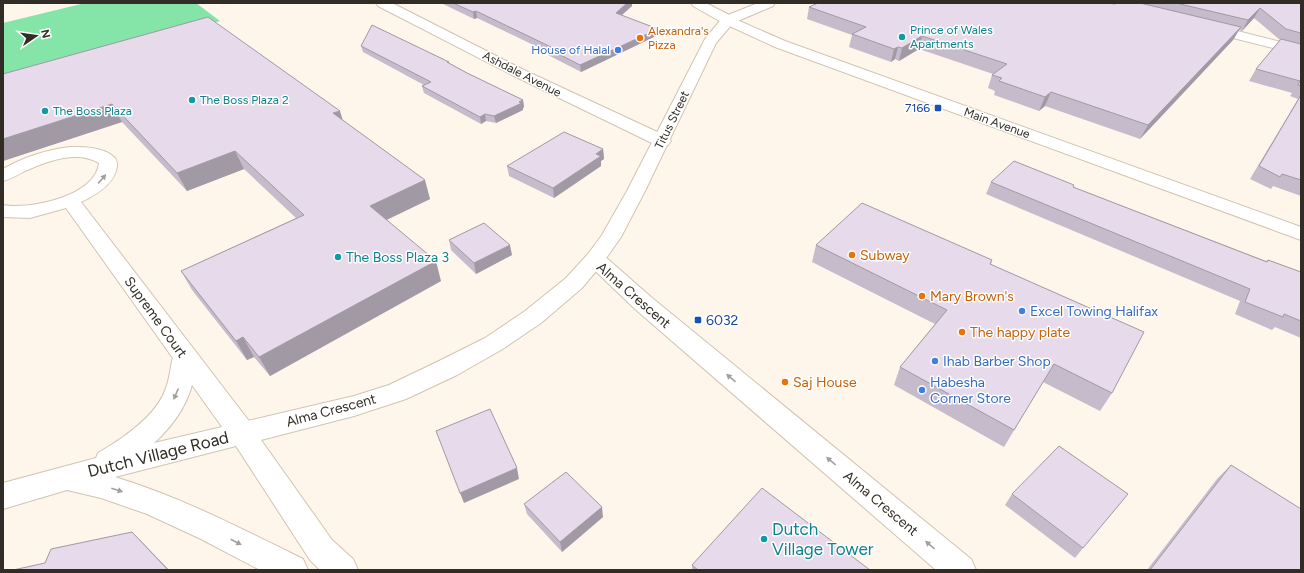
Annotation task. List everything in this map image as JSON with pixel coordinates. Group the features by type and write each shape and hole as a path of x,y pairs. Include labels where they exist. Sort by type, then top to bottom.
{"street":[{"name":"Ashdale Avenue","path":"382,3 519,73 662,142"},
{"name":"Main Avenue","path":"697,3 728,20 780,44 1301,234"},
{"name":"Titus Street","path":"595,259 614,231 662,142 710,42 728,20 770,3"},
{"path":"1301,44 1193,21 1301,51"},
{"path":"3,176 17,168 55,155 73,152 89,152 101,155 108,161 110,169 105,178 94,188 70,200 34,211 14,213 3,211"},
{"name":"Supreme Court","path":"70,200 242,433"},
{"name":"Alma Crescent","path":"242,433 354,406 397,392 448,368 493,344 533,317 574,283 595,259 643,303 960,570"},
{"path":"95,470 129,448 145,435 163,416 175,398 182,380 185,356"},
{"name":"Dutch Village Road","path":"3,496 95,470 242,433 321,550 342,570"},
{"path":"66,478 114,489 171,509 292,570"}],"green space":[{"path":"85,3 196,3 220,21 3,82 3,23"}],"building":[{"path":"453,3 627,3 616,13 658,29 580,65 547,48 551,47 476,11 473,12"},
{"path":"818,3 1140,3 1241,27 1148,125 1051,92 1045,97 999,81 1002,78 992,75 1007,64 922,36 902,48 898,47 894,49 852,34 866,27 809,7"},
{"path":"1176,3 1301,3 1301,33 1286,29 1260,8 1248,20"},
{"path":"208,17 340,111 333,113 425,180 370,206 436,261 259,357 243,337 236,341 181,271 304,215 235,151 177,173 112,104 3,139 3,74"},
{"path":"372,25 523,100 519,102 522,103 494,116 485,114 480,117 422,86 431,82 361,46"},
{"path":"1281,39 1301,44 1301,86 1298,85 1300,81 1256,69"},
{"path":"1301,95 1301,180 1282,174 1280,177 1259,166"},
{"path":"564,132 603,149 596,154 601,156 553,188 507,166"},
{"path":"1014,161 1074,185 1073,187 1267,262 1268,260 1301,272 1301,321 1284,314 1283,317 1245,302 1250,289 991,182"},
{"path":"862,203 992,260 990,264 1144,332 1112,393 1054,364 1014,430 900,367 947,310 816,245"},
{"path":"484,223 510,245 474,263 449,240"},
{"path":"490,409 517,468 460,493 436,431"},
{"path":"1059,446 1128,494 1083,548 1012,494"},
{"path":"1231,465 1301,509 1301,570 1150,570"},
{"path":"566,472 602,507 560,542 524,504"},
{"path":"762,488 870,570 698,570 692,565"},
{"path":"132,532 168,570 13,570 45,563 51,549"}],"place":[{"name":"Prince of Wales Apartments","path":"902,37"},
{"name":"Alexandra's Pizza","path":"640,38"},
{"name":"House of Halal","path":"618,50"},
{"name":"The Boss Plaza 2","path":"192,100"},
{"name":"7166","path":"938,108"},
{"name":"The Boss Plaza","path":"45,111"},
{"name":"Subway","path":"852,255"},
{"name":"The Boss Plaza 3","path":"338,257"},
{"name":"Mary Brown's","path":"922,296"},
{"name":"Excel Towing Halifax","path":"1022,311"},
{"name":"6032","path":"698,320"},
{"name":"The happy plate","path":"962,332"},
{"name":"Ihab Barber Shop","path":"935,361"},
{"name":"Saj House","path":"785,382"},
{"name":"Habesha Corner Store","path":"922,390"},
{"name":"Dutch Village Tower","path":"764,539"}]}
